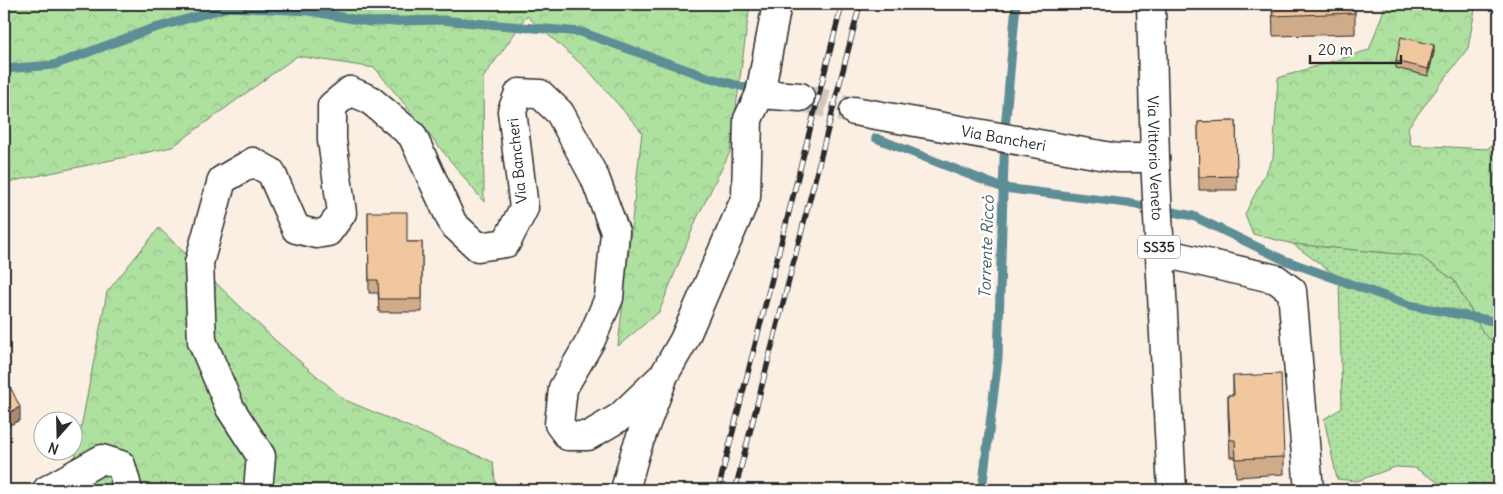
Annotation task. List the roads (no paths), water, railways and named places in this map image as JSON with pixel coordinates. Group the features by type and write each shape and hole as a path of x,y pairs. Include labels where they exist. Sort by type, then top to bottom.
{"street":[{"name":"Via Bancheri","path":"258,490 261,456 230,408 202,341 199,263 222,180 253,162 271,172 296,229 316,234 328,232 342,213 332,140 332,106 350,91 369,99 412,135 453,224 478,247 506,243 524,208 512,111 519,93 540,94 560,113 595,178 615,232 609,298 590,340 563,388 559,424 568,436 588,436 620,417 664,375 684,340 746,196 748,120 760,94 778,4"},
{"name":"Via Vittorio Veneto","path":"1151,4 1159,252 1172,490"},
{"path":"760,94 800,97"},
{"name":"Via Bancheri","path":"854,110 1117,158 1155,158"},
{"path":"1159,252 1276,279 1292,291 1309,490"},
{"path":"624,490 636,450 664,375"},
{"path":"47,490 102,459 121,465 128,490"}],"waterway":[{"name":"Torrente Riccò","path":"982,490 998,358 1005,129 1016,4"},
{"path":"4,69 54,65 148,30 229,7 309,11 370,22 440,20 581,32 707,77 748,88"},
{"path":"876,138 1003,188 1127,203 1193,216 1284,260 1409,305 1499,322"}],"tunnel":[{"path":"800,97 854,111"}],"railway":[{"path":"718,490 842,4"},
{"path":"735,490 860,4"}]}
